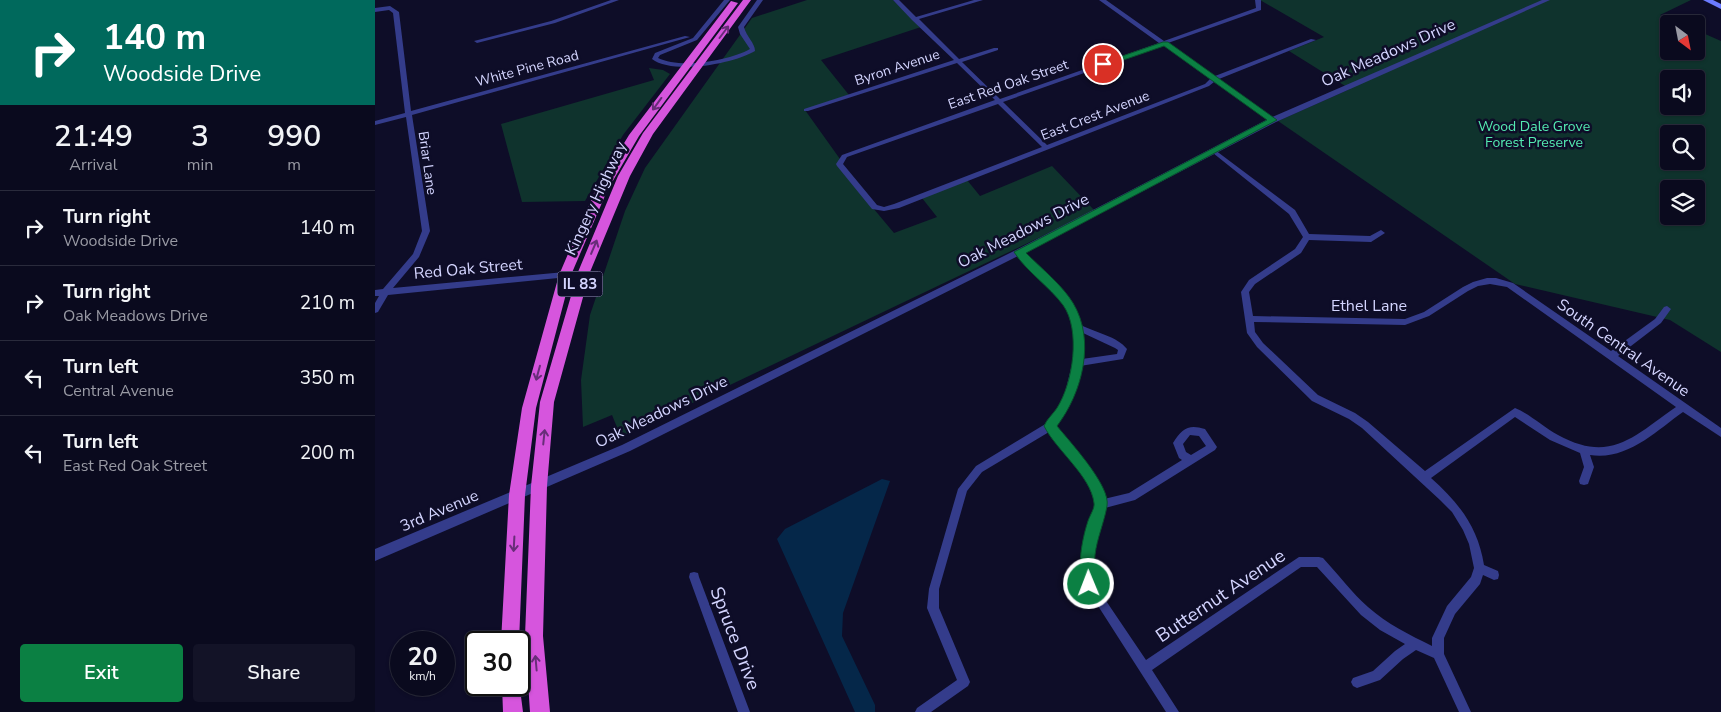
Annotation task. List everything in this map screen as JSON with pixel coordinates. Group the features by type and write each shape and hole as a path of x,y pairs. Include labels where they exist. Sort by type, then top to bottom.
{"highway":[{"name":"Kingery Highway","path":"511,631 517,495 530,403 565,275 601,191 634,135 685,64 736,0"},
{"name":"Kingery Highway","path":"540,712 534,636 539,486 547,402 583,272 624,176 648,133 747,0"},
{"path":"512,696 513,712"}],"main road":[{"path":"1707,0 1721,7"}],"street":[{"path":"477,41 548,24 616,0"},
{"path":"727,0 695,39 657,54 655,59 669,64 685,64 739,58 753,50 742,36 741,27 760,0"},
{"path":"896,0 1046,147"},
{"path":"914,19 980,0"},
{"path":"1102,0 1273,120"},
{"name":"East Red Oak Street","path":"884,209 875,207 839,164 844,156 1259,8 1259,0"},
{"name":"Oak Meadows Drive","path":"517,495 633,444 1019,252 1215,152 1273,120 1547,0"},
{"path":"589,2 598,6"},
{"name":"Briar Lane","path":"375,10 390,8 396,12 408,114 426,231 416,255 386,291 375,310"},
{"name":"White Pine Road","path":"375,123 687,37"},
{"name":"East Crest Avenue","path":"884,209 1207,85 1214,79 1313,40"},
{"name":"Byron Avenue","path":"806,110 996,49"},
{"path":"1215,152 1292,212 1307,236"},
{"path":"1307,236 1371,239 1381,233"},
{"path":"1307,236 1298,251 1252,282 1245,292 1251,333 1260,345 1315,398 1352,416 1365,425 1423,478 1464,521 1477,550 1479,568 1476,580 1451,610 1437,638 1438,654 1465,712"},
{"path":"921,712 964,682 933,608 934,589 963,489 979,469 1050,426 1063,410 1071,389 1077,363 1080,348 1078,327 1069,304 1019,252"},
{"name":"Red Oak Street","path":"375,293 565,275"},
{"name":"Ethel Lane","path":"1248,319 1405,322 1419,320 1473,285 1489,280 1510,284"},
{"name":"South Central Avenue","path":"1510,284 1721,433"},
{"path":"1611,356 1658,321 1667,309"},
{"path":"1077,363 1120,357 1123,349 1115,343 1094,337 1078,327"},
{"path":"1423,478 1515,412 1551,437 1585,451 1607,452 1628,445 1683,407"},
{"path":"1050,426 1095,485 1101,504 1094,523 1088,556 1089,584 1173,712"},
{"path":"1584,481 1589,467 1585,451"},
{"path":"1101,504 1131,497 1191,460"},
{"name":"3rd Avenue","path":"375,555 517,495"},
{"name":"Butternut Avenue","path":"1144,668 1299,562 1319,562"},
{"path":"1319,562 1356,604 1378,622 1414,645 1438,654"},
{"path":"1479,568 1494,575"},
{"name":"Spruce Drive","path":"694,577 745,712"},
{"path":"1357,682 1375,676 1399,655 1414,645"}],"green space":[{"path":"807,0 893,0 921,27 821,60 849,95 805,110 840,159 837,165 894,233 937,217 922,198 967,180 980,196 1052,166 1095,211 621,437 612,415 583,427 581,380 590,315 625,211 645,168 752,18"},
{"name":"Wood Dale Grove Forest Preserve","path":"1260,0 1691,0 1660,15 1660,60 1705,60 1705,34 1721,41 1721,352 1670,320 1515,284 1278,121 1350,89 1289,51 1324,37"},
{"path":"649,68 663,70 670,74 623,135 585,201 522,202 501,124 654,80"}],"water":[{"path":"882,479 890,481 843,613 842,636 875,705 875,712 855,712 777,539 785,529"}],"route":[{"path":"1089,584 1088,556 1094,523 1101,504 1095,485 1050,426 1063,410 1071,389 1080,348 1078,327 1069,304 1019,252 1215,152 1273,120 1177,54 1166,46 1165,43 1103,64"}]}
